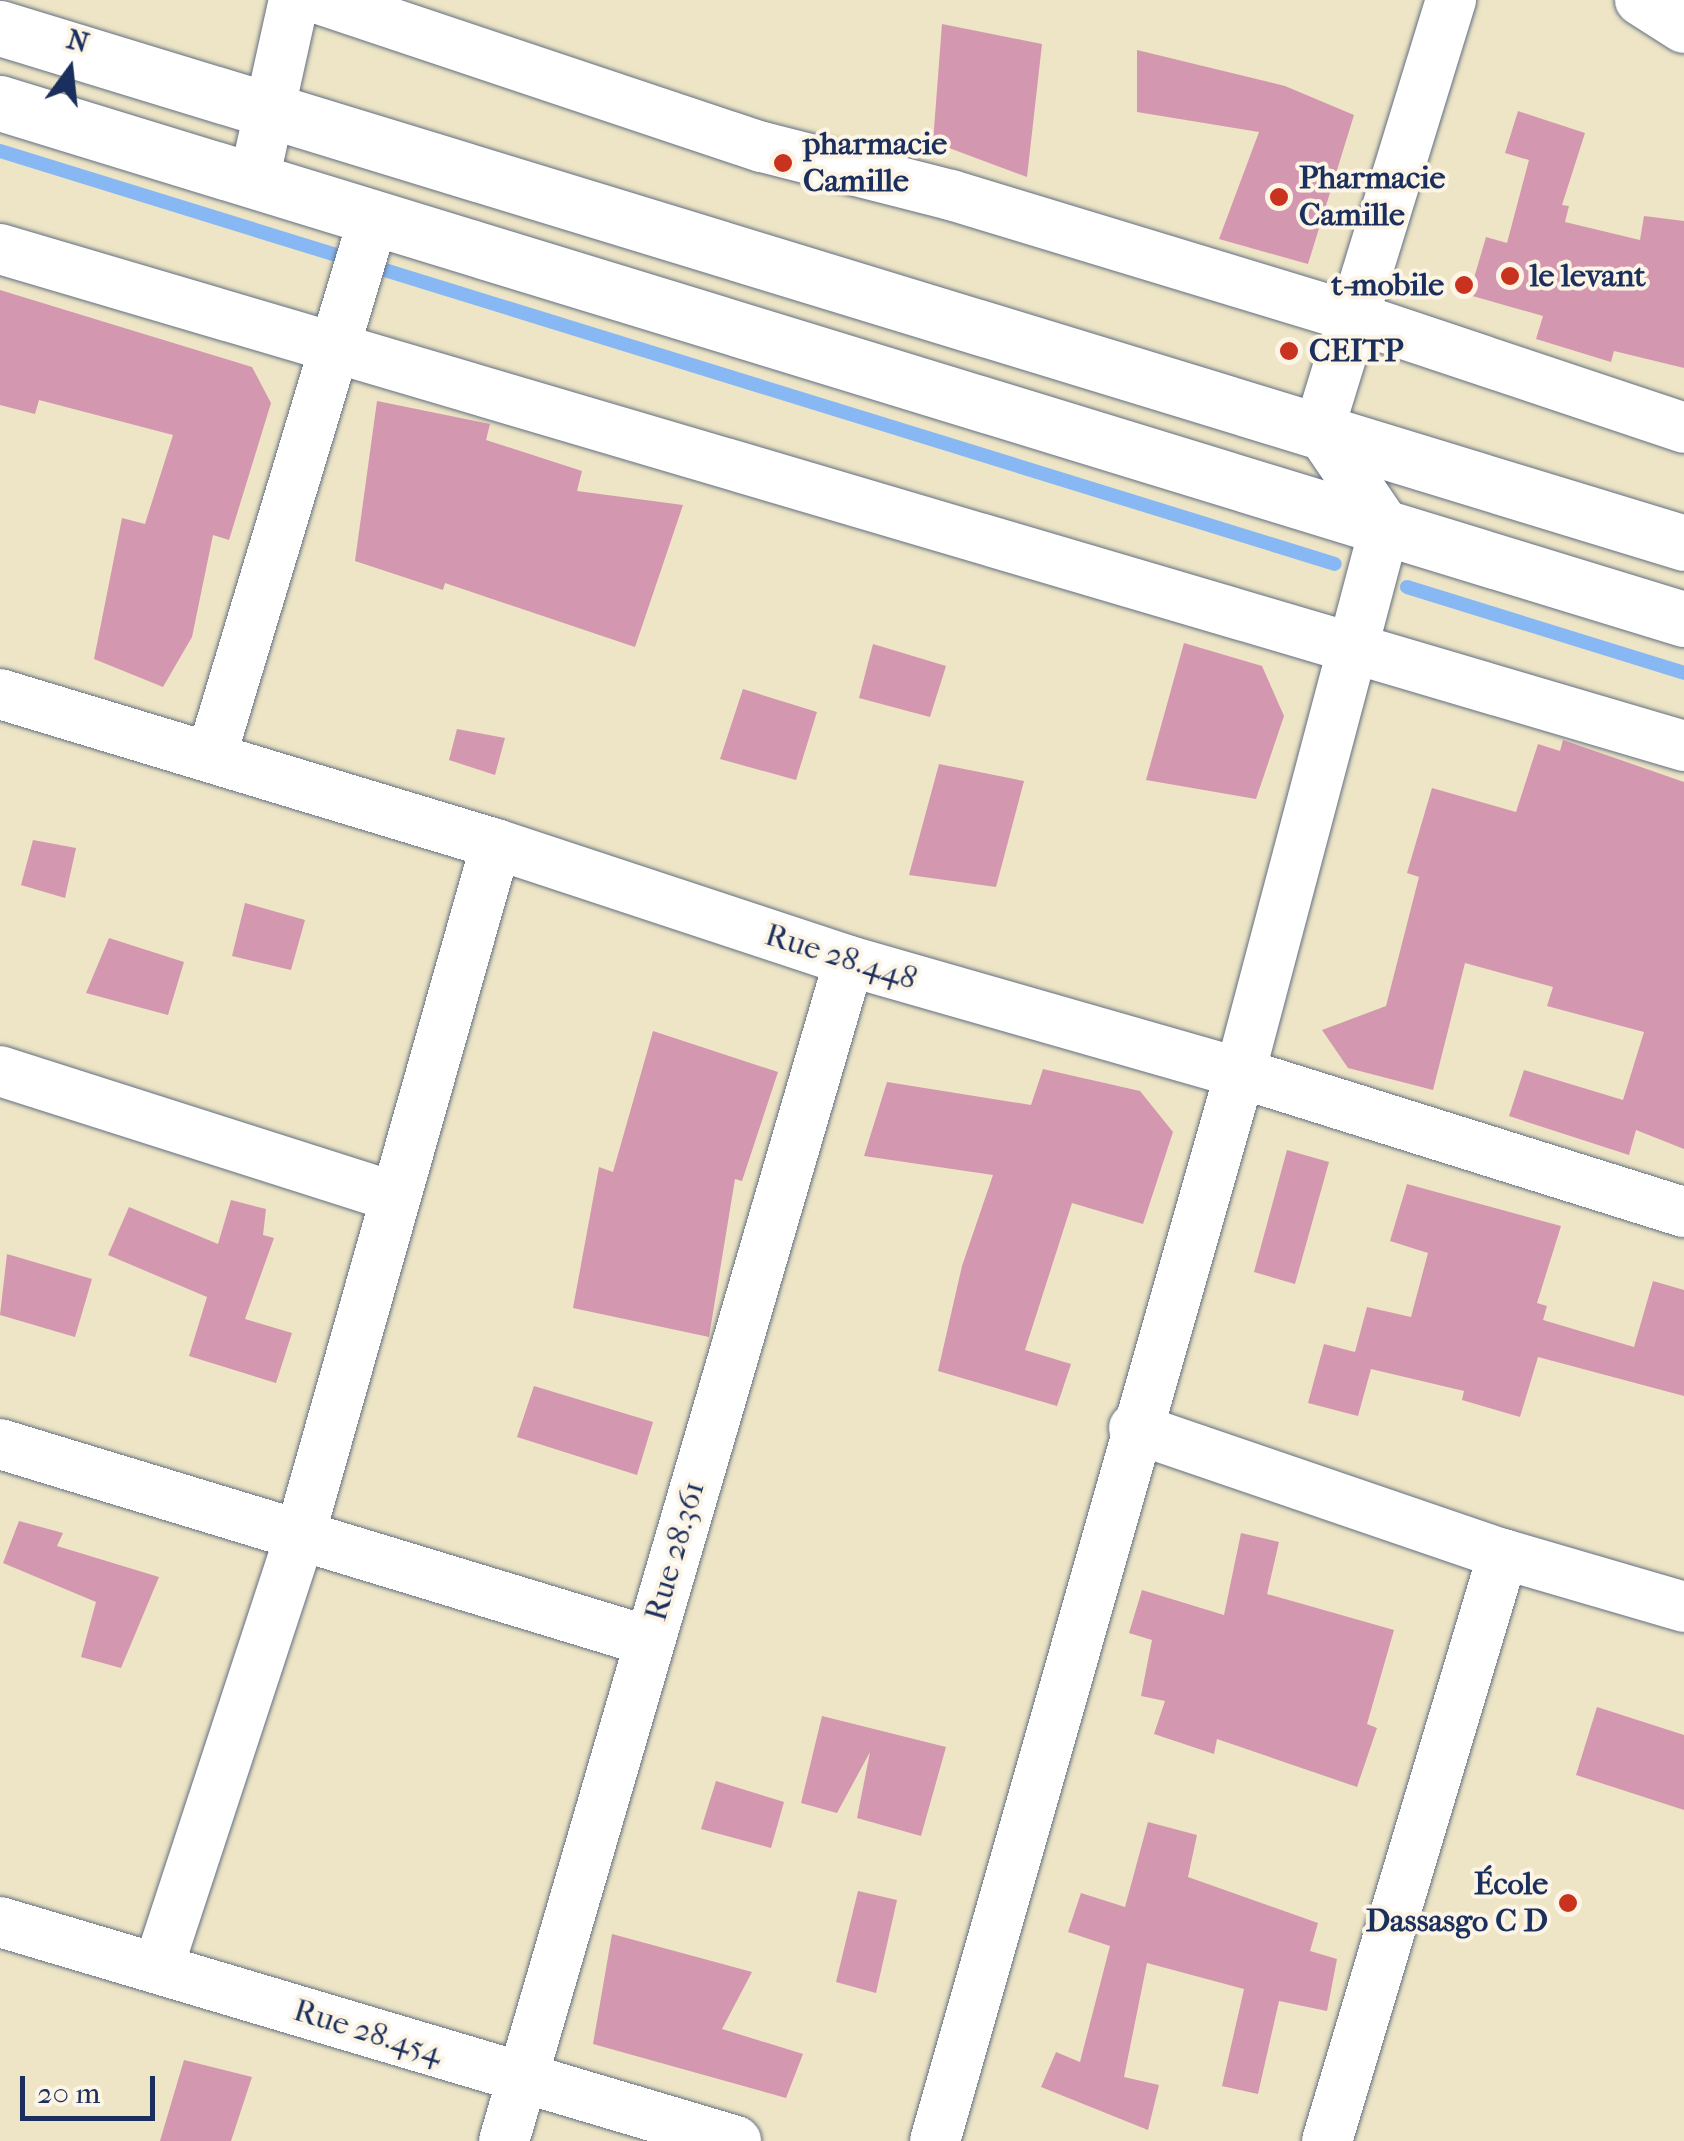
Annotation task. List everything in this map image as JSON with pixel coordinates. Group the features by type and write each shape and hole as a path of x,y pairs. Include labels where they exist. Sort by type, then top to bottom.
{"main road":[{"path":"0,28 1684,543"},
{"path":"0,103 1684,620"}],"street":[{"path":"254,180 294,0"},
{"path":"322,0 762,148 951,195 1354,318 1684,428"},
{"path":"935,2141 1134,1428 1240,1073 1384,526 1319,430 1451,0"},
{"path":"1640,0 1684,28"},
{"path":"211,758 373,220"},
{"path":"0,249 333,353 1684,746"},
{"name":"Rue 28.448","path":"0,694 496,844 849,961 1240,1073 1684,1212"},
{"path":"158,1968 300,1534 391,1196 496,844"},
{"name":"Rue 28.361","path":"504,2141 849,961"},
{"path":"0,1072 391,1196"},
{"path":"1134,1428 1504,1554 1684,1607"},
{"path":"0,1444 648,1641"},
{"path":"1327,2141 1504,1554"},
{"name":"Rue 28.454","path":"0,1922 736,2141"}],"building":[{"path":"942,24 1042,44 1027,177 933,142"},
{"path":"1137,50 1285,86 1354,115 1308,264 1219,239 1259,132 1137,112"},
{"path":"1518,111 1585,133 1562,205 1569,206 1565,222 1640,240 1644,216 1684,221 1684,368 1614,351 1611,362 1536,339 1543,316 1469,295 1486,237 1507,243 1529,160 1505,153"},
{"path":"0,290 252,367 271,403 229,540 213,535 192,637 163,687 94,659 122,518 145,524 173,435 39,400 35,414 0,405"},
{"path":"377,401 490,424 486,440 582,471 577,491 683,505 635,647 445,583 443,590 355,561"},
{"path":"1184,643 1262,666 1284,716 1256,799 1146,780"},
{"path":"873,644 946,666 930,717 859,698"},
{"path":"743,689 817,712 796,780 720,759"},
{"path":"457,729 505,738 495,775 449,760"},
{"path":"1563,740 1684,782 1684,1149 1636,1130 1629,1155 1509,1116 1524,1070 1623,1100 1644,1032 1547,1006 1553,987 1465,963 1433,1090 1348,1068 1322,1030 1386,1006 1419,877 1407,873 1432,788 1516,812 1538,744 1560,751"},
{"path":"939,764 1024,781 996,887 909,875"},
{"path":"33,840 76,848 65,898 21,885"},
{"path":"245,903 305,920 291,970 232,956"},
{"path":"109,938 184,962 168,1015 86,993"},
{"path":"653,1031 778,1072 742,1181 735,1179 709,1337 573,1308 599,1167 613,1172"},
{"path":"1043,1069 1140,1091 1173,1132 1143,1224 1072,1203 1025,1350 1071,1364 1057,1406 938,1371 962,1266 993,1175 864,1156 887,1082 1031,1105"},
{"path":"1287,1150 1329,1162 1295,1284 1254,1272"},
{"path":"1407,1184 1561,1226 1537,1303 1547,1306 1543,1320 1634,1347 1653,1281 1684,1290 1684,1396 1538,1357 1520,1417 1462,1400 1464,1391 1371,1369 1358,1416 1308,1403 1324,1344 1355,1352 1367,1307 1411,1317 1428,1253 1390,1241"},
{"path":"231,1200 266,1209 263,1235 274,1238 245,1319 292,1333 276,1383 189,1356 207,1297 108,1255 129,1207 218,1244"},
{"path":"7,1254 92,1279 75,1337 0,1315"},
{"path":"534,1386 653,1422 637,1475 517,1437"},
{"path":"19,1521 63,1533 57,1546 159,1577 121,1668 81,1657 96,1602 3,1563"},
{"path":"1241,1533 1279,1542 1267,1594 1394,1630 1367,1724 1377,1728 1357,1787 1217,1739 1214,1754 1154,1734 1165,1701 1141,1696 1152,1640 1129,1633 1142,1590 1224,1615"},
{"path":"1597,1707 1684,1735 1684,1810 1576,1775"},
{"path":"822,1716 946,1747 921,1836 857,1818 870,1752 837,1813 801,1803"},
{"path":"716,1781 784,1802 771,1848 701,1829"},
{"path":"1148,1822 1197,1835 1188,1877 1318,1923 1310,1951 1337,1959 1327,2011 1279,2001 1258,2094 1222,2086 1244,1989 1147,1963 1124,2077 1159,2085 1148,2130 1041,2087 1056,2052 1080,2062 1110,1946 1068,1932 1081,1893 1125,1907"},
{"path":"858,1891 897,1900 876,1993 836,1982"},
{"path":"612,1934 752,1972 722,2029 803,2054 786,2098 593,2044"},
{"path":"184,2060 252,2077 231,2141 160,2141"}],"waterway":[{"path":"0,151 1335,564"},
{"path":"1407,587 1684,673"}],"place":[{"name":"pharmacie Camille","path":"783,163"},
{"name":"Pharmacie Camille","path":"1279,197"},
{"name":"le levant","path":"1510,276"},
{"name":"t-mobile","path":"1464,285"},
{"name":"CEITP","path":"1289,351"},
{"name":"École Dassasgo C D","path":"1568,1903"}]}
